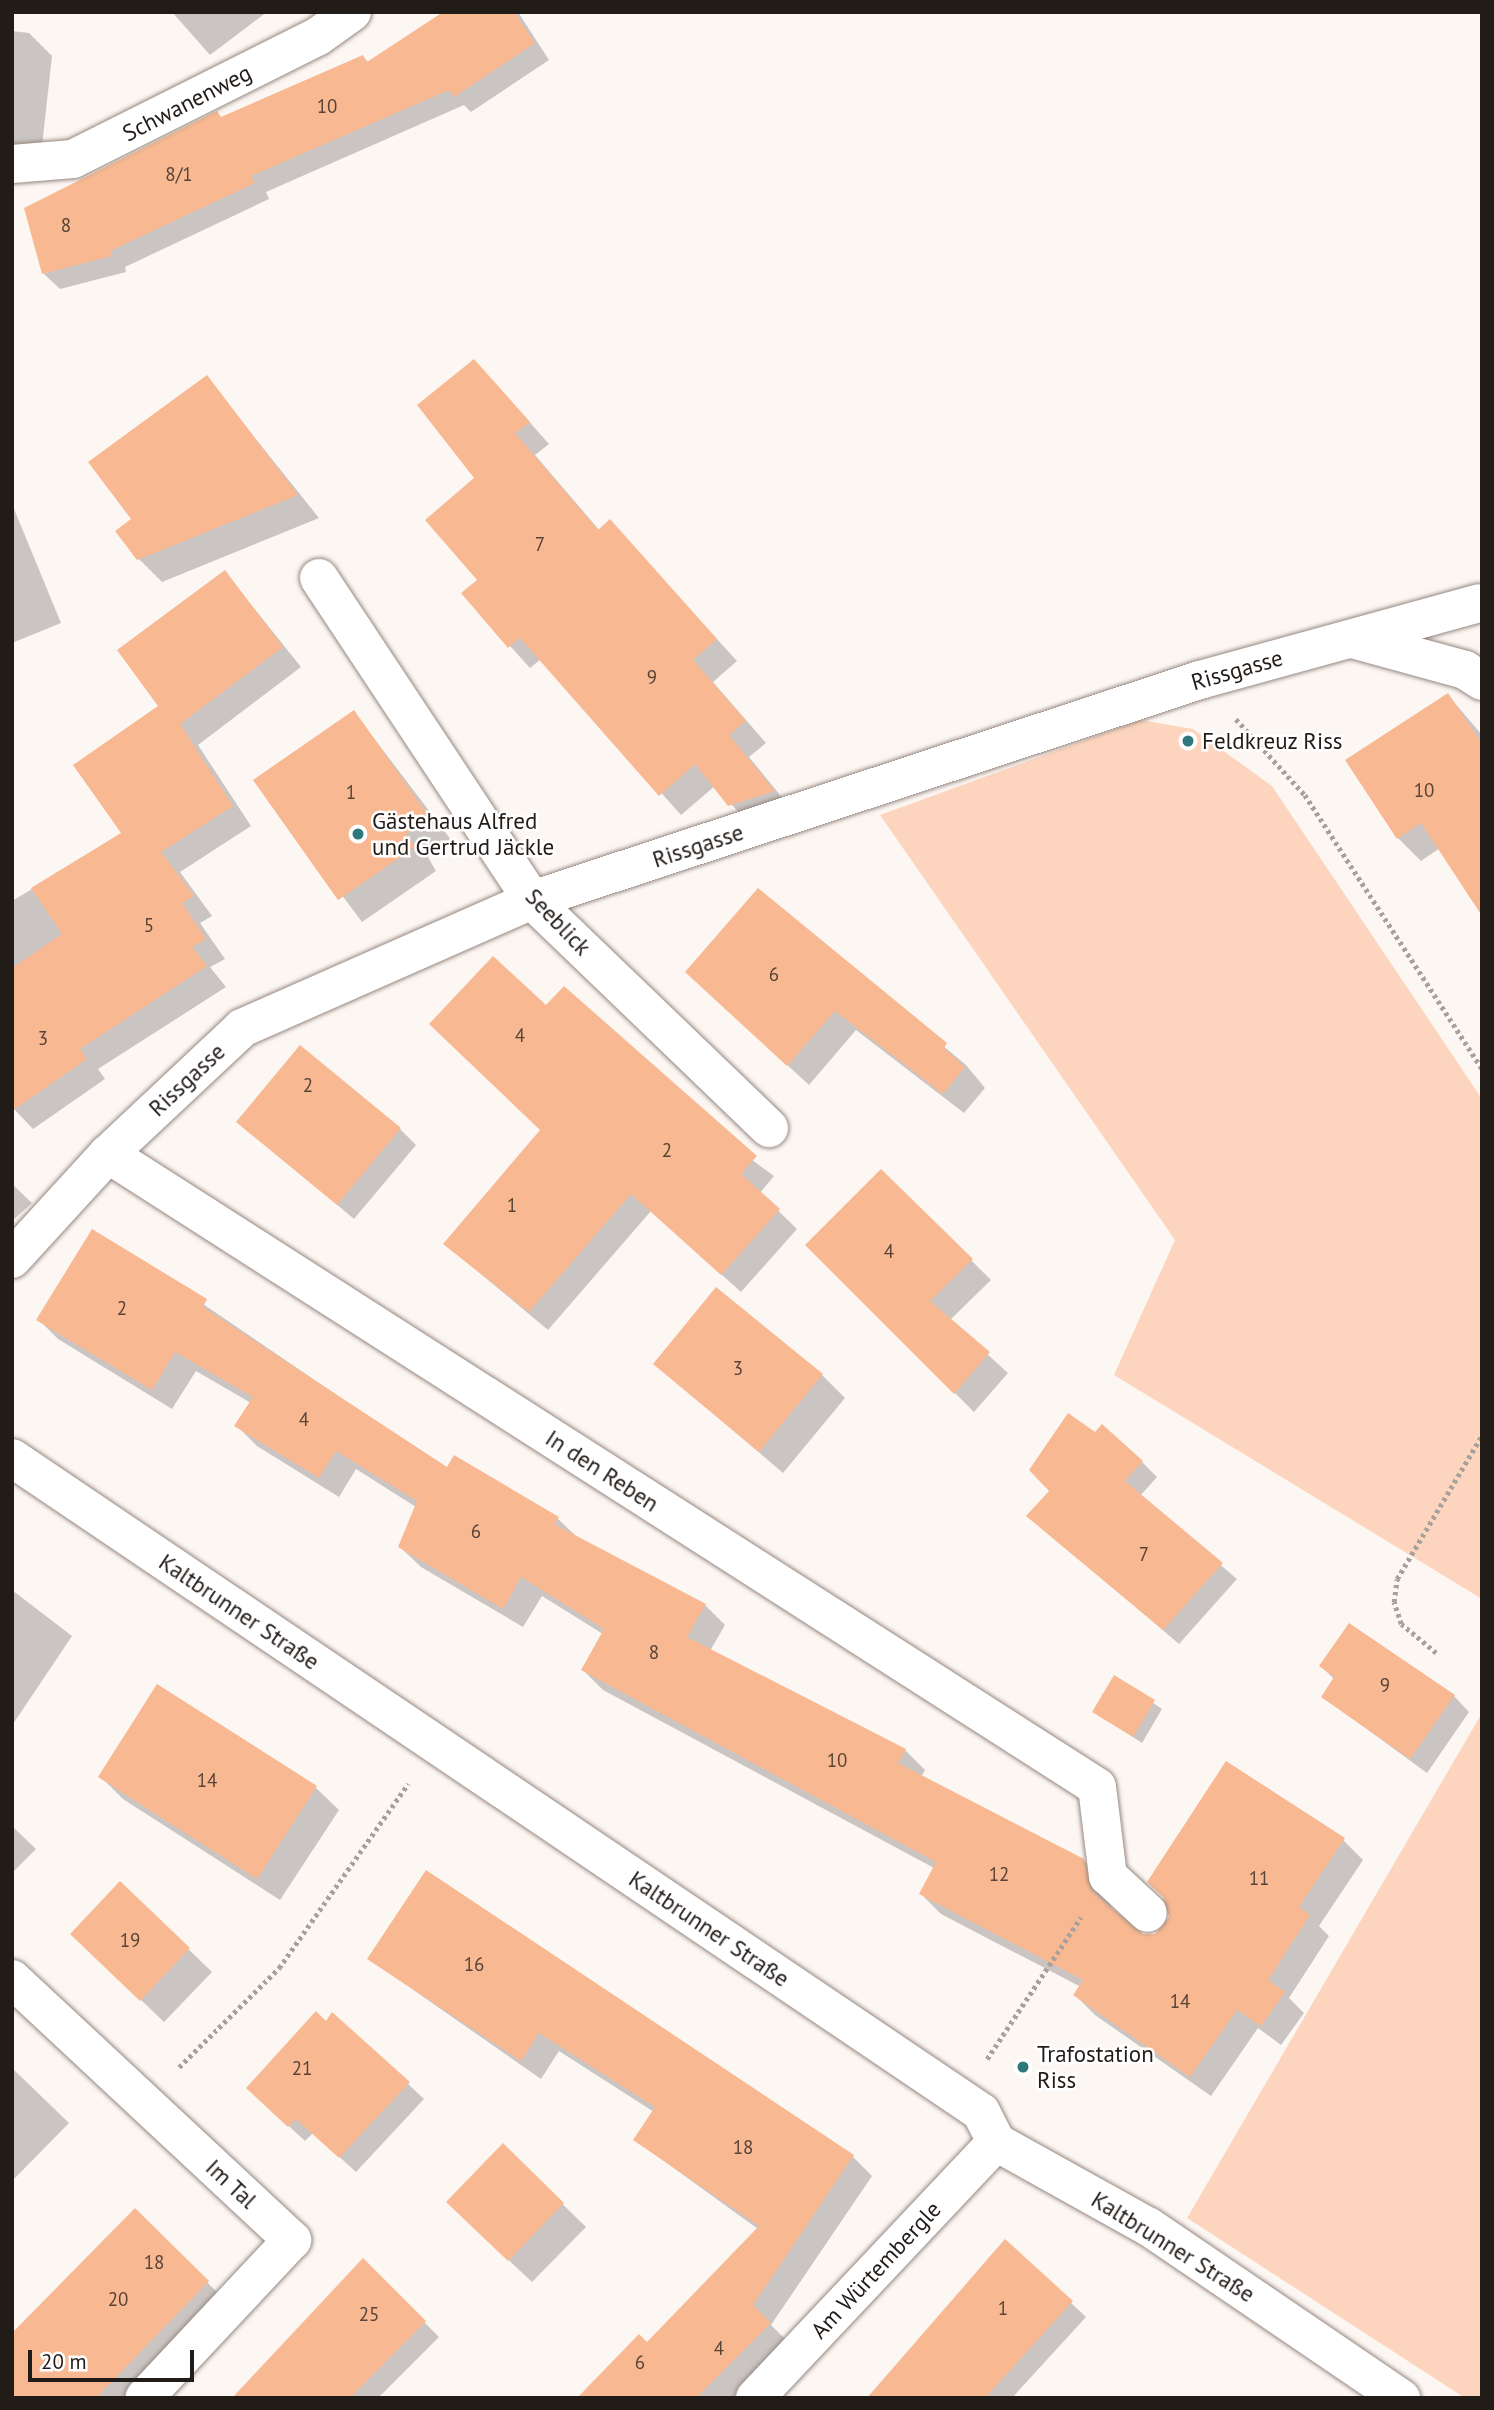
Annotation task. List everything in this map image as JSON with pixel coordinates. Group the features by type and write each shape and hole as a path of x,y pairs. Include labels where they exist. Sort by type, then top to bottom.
{"street":[{"name":"Schwanenweg","path":"12,164 73,159 317,37 352,12"},
{"name":"Seeblick","path":"319,578 532,900 769,1128"},
{"name":"Rissgasse","path":"12,1259 107,1154 242,1028 532,900 1200,680 1479,603"},
{"path":"1350,638 1465,670 1482,681"},
{"name":"In den Reben","path":"107,1154 1097,1787 1108,1875"},
{"name":"Kaltbrunner Straße","path":"12,1458 981,2112 996,2142 1149,2227 1401,2398"},
{"path":"1108,1875 1149,1913"},
{"name":"Im Tal","path":"12,1979 292,2240 144,2398"},
{"name":"Am Würtembergle","path":"755,2398 996,2142"}],"path":[{"path":"1200,680 1305,795 1482,1069"},
{"path":"1436,1653 1401,1623 1394,1602 1397,1579 1482,1435"},
{"path":"143,2102 279,1968 435,1745"},
{"path":"987,2070 986,2060 1108,1875"}],"shaded area":[{"path":"1141,720 1193,729 1272,786 1482,1099 1482,1599 1114,1375 1175,1240 880,815"},
{"path":"1482,1713 1482,2398 1465,2398 1187,2218"}],"building":[{"path":"443,12 514,12 535,43 454,97 449,90 251,176 255,183 110,251 112,256 42,274 24,208 217,111 221,117 363,55 367,62"},
{"path":"474,359 530,422 515,433 598,530 610,519 717,639 693,660 746,721 729,735 775,791 728,806 695,764 659,796 520,638 508,648 461,593 477,580 425,520 474,478 417,405"},
{"path":"207,375 298,495 137,560 115,531 131,519 88,462"},
{"path":"225,570 283,647 180,724 233,806 161,852 194,896 182,903 206,939 192,947 207,966 80,1049 87,1059 12,1111 12,968 62,934 31,888 121,833 73,765 158,706 117,650"},
{"path":"1448,693 1482,744 1482,916 1421,823 1397,839 1345,760"},
{"path":"354,710 430,818 406,834 415,847 338,900 253,780"},
{"path":"758,888 947,1043 944,1048 965,1067 943,1094 835,1011 787,1066 685,972"},
{"path":"493,956 546,1005 564,986 757,1156 741,1174 780,1209 721,1275 631,1194 529,1312 443,1244 540,1130 429,1024"},
{"path":"300,1045 401,1128 337,1205 236,1122"},
{"path":"881,1169 973,1259 930,1301 990,1352 954,1394 805,1245"},
{"path":"92,1229 207,1299 203,1307 447,1467 454,1455 559,1517 554,1524 706,1604 687,1637 906,1749 898,1763 1084,1859 1093,1892 1143,1934 1155,1934 1169,1917 1163,1897 1147,1882 1226,1761 1345,1838 1299,1907 1310,1915 1268,1980 1285,1992 1261,2026 1237,2010 1190,2077 1073,1995 1083,1980 919,1894 936,1862 581,1670 604,1629 521,1577 503,1609 398,1547 417,1501 336,1451 319,1478 234,1426 253,1397 175,1352 152,1390 36,1320"},
{"path":"716,1287 823,1374 759,1452 653,1364"},
{"path":"1068,1413 1095,1432 1102,1424 1143,1461 1125,1481 1223,1563 1163,1630 1026,1516 1049,1491 1029,1470"},
{"path":"1349,1623 1455,1695 1410,1759 1321,1697 1334,1677 1319,1666"},
{"path":"1114,1675 1155,1700 1133,1737 1092,1712"},
{"path":"157,1684 317,1786 257,1879 98,1777"},
{"path":"426,1870 854,2155 753,2305 771,2323 696,2398 577,2398 639,2334 647,2342 759,2226 633,2140 655,2107 539,2033 521,2061 367,1959"},
{"path":"120,1881 190,1948 140,2001 70,1934"},
{"path":"316,2011 326,2021 332,2012 410,2082 339,2158 296,2119 288,2127 246,2088"},
{"path":"503,2143 564,2203 508,2261 446,2202"},
{"path":"135,2208 209,2281 96,2398 12,2398 12,2333"},
{"path":"1005,2239 1073,2301 985,2398 867,2398"},
{"path":"363,2258 426,2321 350,2398 232,2398"}],"place":[{"name":"Feldkreuz Riss","path":"1188,741"},
{"name":"Gästehaus Alfred und Gertrud Jäckle","path":"358,834"},
{"name":"Trafostation Riss","path":"1023,2067"}]}
